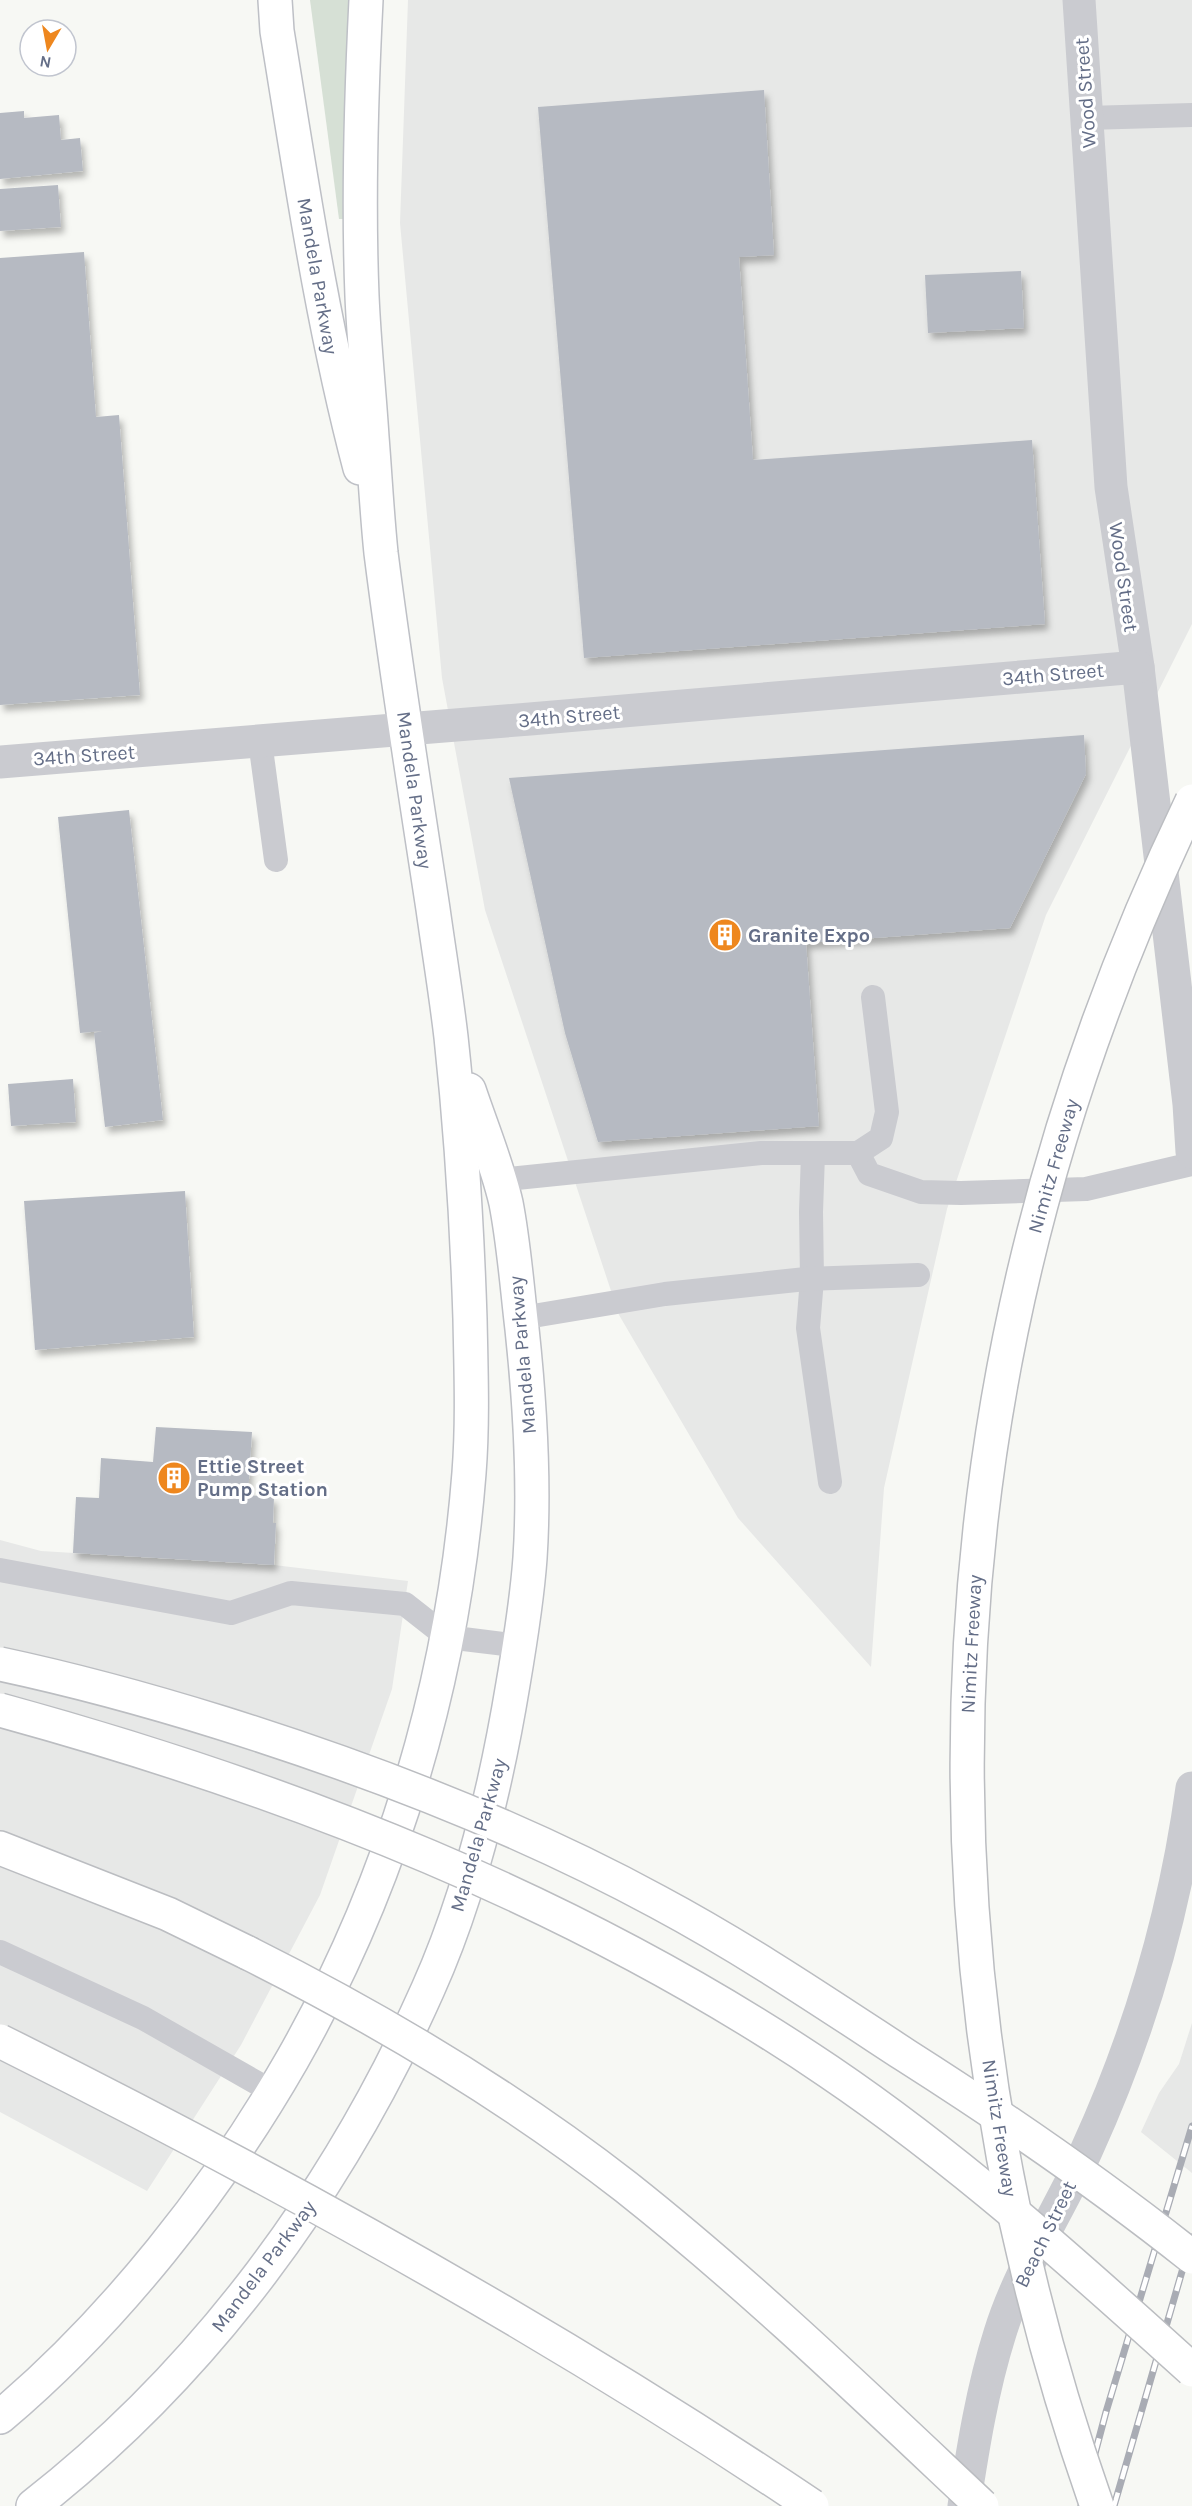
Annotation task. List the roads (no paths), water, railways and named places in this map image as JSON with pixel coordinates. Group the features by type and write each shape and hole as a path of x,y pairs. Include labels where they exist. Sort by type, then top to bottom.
{"main road":[{"name":"Mandela Parkway","path":"275,0 277,31 314,259 341,398 381,548"},
{"name":"Mandela Parkway","path":"0,2417 68,2355 175,2232 224,2167 273,2092 310,2028 349,1950 380,1876 407,1797 429,1719 462,1552 470,1468 472,1380 463,1167 450,1031 381,548 362,299 360,130 366,0"},
{"name":"Nimitz Freeway","path":"1097,2506 1071,2431 1026,2271 993,2098 971,1888 966,1739 969,1653 985,1475 1016,1303 1037,1215 1062,1128 1090,1044 1156,878 1192,801"},
{"name":"Mandela Parkway","path":"33,2506 66,2481 133,2419 192,2359 248,2291 298,2223 349,2144 389,2070 430,1986 461,1903 486,1821 505,1736 520,1646 530,1558 531,1469 527,1379 506,1201 450,1031"},
{"path":"0,1664 128,1695 338,1761 420,1792 582,1862 660,1903 811,1993 1030,2137 1192,2257"},
{"path":"0,1710 139,1750 238,1782 422,1853 591,1931 672,1975 752,2022 829,2072 905,2126 1053,2247 1192,2370"},
{"path":"0,1848 168,1914 257,1957 325,1991 488,2090 624,2186 694,2242 762,2301 982,2506"},
{"path":"0,2041 228,2158 409,2258 647,2400 812,2506"}],"street":[{"name":"Wood Street","path":"1079,0 1111,487 1138,667 1189,1104 1192,1152"},
{"name":"34th Street","path":"0,762 1138,667"},
{"name":"Beach Street","path":"964,2506 978,2420 1001,2331 1020,2284 1112,2095 1134,2034 1175,1887 1192,1788"}],"lane":[{"path":"1087,118 1192,114"},
{"path":"260,741 276,860"},
{"path":"498,1180 761,1153 858,1153 881,1138 887,1112 873,996"},
{"path":"858,1153 869,1174 921,1192 1086,1189 1192,1164"},
{"path":"813,1154 812,1279 808,1328 830,1482"},
{"path":"521,1318 665,1294 812,1279 918,1275"},
{"path":"0,1570 231,1613 291,1593 405,1605 447,1637 520,1646"},
{"path":"0,1952 143,2018 273,2092"}],"railway":[{"path":"1081,2506 1106,2412 1192,2126"},
{"path":"1114,2506 1192,2237"}],"place":[{"name":"Granite Expo","path":"725,935"},
{"name":"Ettie Street Pump Station","path":"174,1478"}]}
